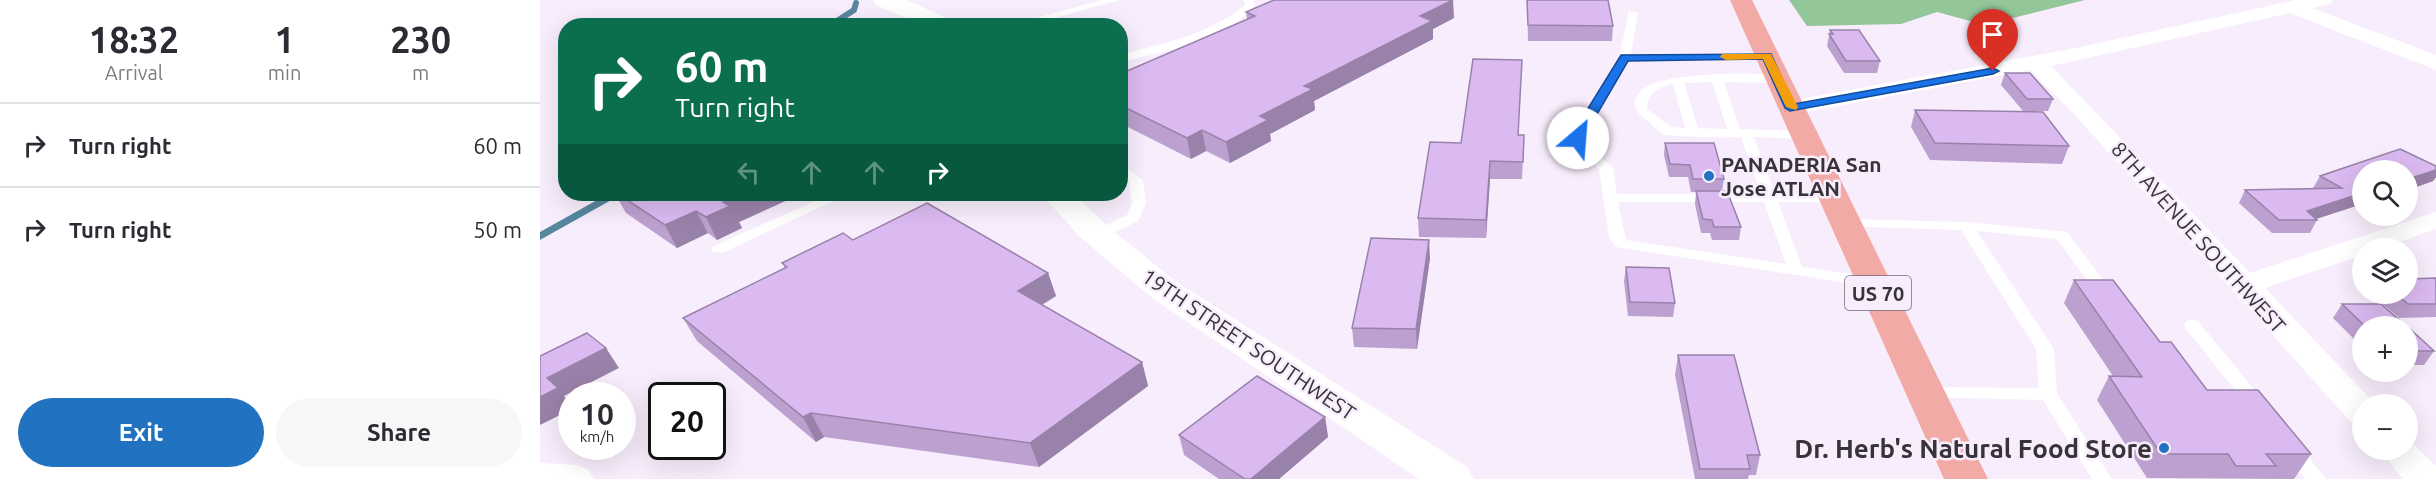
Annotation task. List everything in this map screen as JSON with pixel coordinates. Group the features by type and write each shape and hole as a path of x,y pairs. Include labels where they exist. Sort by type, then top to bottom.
{"main road":[{"name":"US 70","path":"1742,0 1790,107 1966,479"}],"street":[{"path":"884,0 930,18"},
{"path":"1790,107 2035,63 2323,0"},
{"path":"2291,7 2436,63"},
{"name":"8TH AVENUE SOUTHWEST","path":"2035,63 2082,109 2352,401"},
{"name":"19TH STREET SOUTHWEST","path":"1064,201 1097,235 1163,289 1452,479"},
{"path":"2244,285 2436,220"},
{"path":"2408,460 2426,479"},
{"path":"540,477 575,479"}],"lane":[{"path":"1043,18 1114,0"},
{"path":"1128,57 1213,31 1239,17 1250,6 1249,0"},
{"path":"1633,13 1624,57 1578,138 1578,144 1606,168 1616,237 1628,246 1873,282"},
{"path":"1624,57 1767,56"},
{"path":"1717,80 1790,107 1741,134 1693,133 1665,130 1641,110 1641,101 1649,89 1662,82 1717,80"},
{"path":"1717,80 1769,198 1796,271"},
{"path":"1678,81 1693,133"},
{"path":"1097,235 1133,218 1139,202 1136,180 1128,174"},
{"path":"1610,198 1769,198 1839,211 2062,235 2098,285"},
{"path":"720,249 826,201"},
{"path":"1966,226 2045,349 2048,394 2102,479"},
{"path":"2192,325 2265,416"},
{"path":"1926,393 2048,394"},
{"path":"2279,434 2316,479"}],"green space":[{"path":"1789,0 2085,0 1985,25 1937,12 1901,24 1807,26"}],"building":[{"path":"1274,0 1453,0 1420,16 1432,21 1304,86 1313,89 1260,116 1268,120 1226,142 1202,130 1187,138 1128,109 1128,71 1255,16 1246,12"},
{"path":"1527,0 1608,0 1613,26 1528,25"},
{"path":"1830,30 1859,30 1880,61 1846,61 1829,34 1833,34"},
{"path":"1473,59 1522,60 1518,135 1524,135 1523,162 1490,161 1486,220 1418,218 1430,142 1461,143"},
{"path":"2005,73 2030,73 2053,99 2027,99"},
{"path":"1915,110 2043,112 2069,146 1935,143"},
{"path":"1665,143 1714,143 1724,179 1693,179 1690,165 1670,164"},
{"path":"2400,149 2436,166 2436,170 2418,176 2418,160 2367,160"},
{"path":"2352,165 2352,196 2307,211 2317,220 2279,220 2245,190 2342,188 2320,176"},
{"path":"1696,191 1727,191 1741,227 1714,227 1712,220 1703,219"},
{"path":"629,201 725,201 723,202 730,206 706,217 696,211 665,225"},
{"path":"927,203 1048,273 1018,291 1142,362 1030,443 811,413 803,417 683,318 787,267 782,263 843,233 853,240"},
{"path":"1371,238 1429,240 1416,329 1352,328"},
{"path":"1626,267 1669,268 1675,303 1630,302"},
{"path":"2436,278 2436,304 2418,304 2418,279"},
{"path":"2074,280 2113,280 2160,342 2171,342 2207,390 2258,390 2311,454 2266,454 2276,466 2236,466 2228,454 2161,454 2109,376 2142,377"},
{"path":"2342,304 2381,304 2395,316 2355,316"},
{"path":"587,333 606,348 547,378 558,388 540,397 540,356"},
{"path":"2418,336 2434,351 2418,351"},
{"path":"1678,355 1734,355 1760,455 1747,455 1750,469 1700,469"},
{"path":"1257,376 1325,417 1251,479 1245,479 1179,435"}],"waterway":[{"path":"842,18 854,10 856,3"},
{"path":"540,236 602,201"}],"slow traffic":[{"path":"1726,57 1767,56 1790,108 1792,107"}],"place":[{"name":"PANADERIA San Jose ATLAN","path":"1709,176"},
{"name":"Dr. Herb's Natural Food Store","path":"2164,448"}],"route":[{"path":"1578,138 1624,57 1767,56 1790,108 1993,71"}]}
